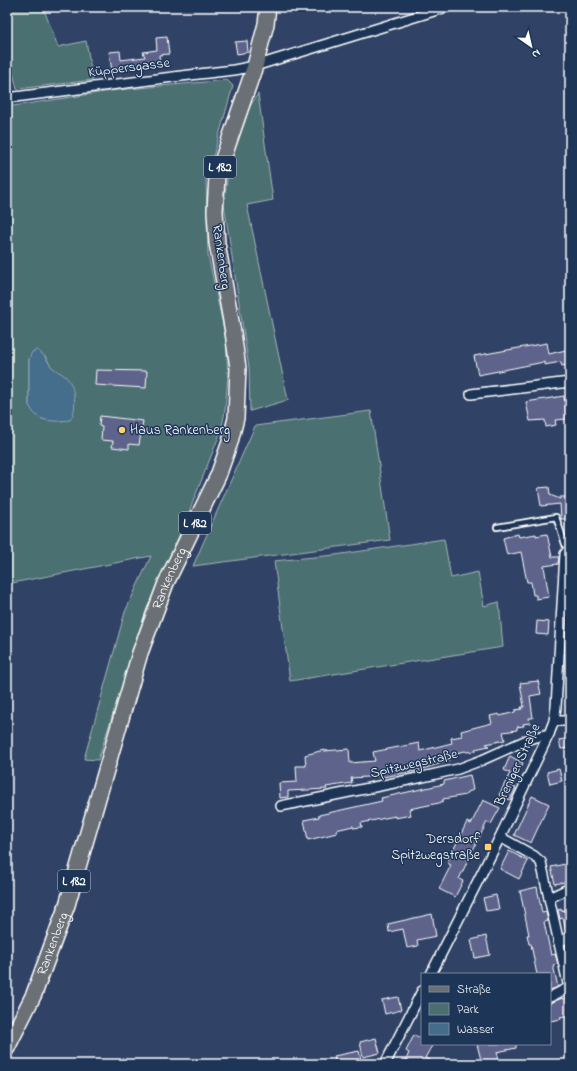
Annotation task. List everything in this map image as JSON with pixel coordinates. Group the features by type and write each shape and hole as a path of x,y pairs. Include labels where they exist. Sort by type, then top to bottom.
{"main road":[{"name":"Rankenberg","path":"7,1048 34,994 67,905 140,653 166,583 218,476 236,418 238,368 233,332 216,243 215,211 217,176 255,66 266,24 268,7"}],"street":[{"name":"Küppersgasse","path":"7,98 234,70 255,66 447,7"},
{"path":"471,394 570,382"},
{"name":"Breniger Straße","path":"431,973 500,837 554,721 565,554 569,549"},
{"path":"554,721 570,721"},
{"name":"Spitzwegstraße","path":"281,806 458,769 530,739 549,734"},
{"path":"500,837 542,862 558,942 569,987 551,996"},
{"path":"549,898 570,888"},
{"path":"558,942 570,937"},
{"path":"385,1064 421,993"}],"lane":[{"path":"497,527 556,517 569,549"}],"green space":[{"path":"24,7 43,7 58,47 86,41 93,80 17,89 7,49 7,11"},
{"path":"227,80 233,86 206,181 208,255 226,339 228,375 225,411 221,431 183,527 147,608 98,760 84,759 125,612 151,556 7,584 7,107 117,90","holes":["46,357 51,367 58,372 62,421 41,419 29,405 29,359"]},
{"path":"258,94 273,200 247,205 288,400 250,411 249,368 224,204 232,151 238,131 249,108"},
{"path":"371,411 390,540 193,566 255,426"},
{"path":"444,539 451,578 478,572 484,606 499,602 503,647 290,681 274,561 335,555"}],"water":[{"path":"37,350 53,368 66,377 72,386 75,404 70,420 46,420 36,415 29,405 29,359 32,352"}],"building":[{"path":"167,37 169,54 159,55 160,64 112,71 109,52 120,51 121,60 145,57 143,52 157,50 156,38"},
{"path":"247,41 248,52 237,54 235,42"},
{"path":"547,343 549,354 570,349 570,364 562,366 561,362 544,365 544,362 478,375 474,356"},
{"path":"96,370 147,371 146,388 95,385"},
{"path":"564,396 567,419 555,420 556,425 546,427 545,420 530,421 526,402"},
{"name":"Haus Rankenberg","path":"100,416 143,421 139,445 129,444 129,449 112,447 113,441 101,440 102,427 99,426"},
{"path":"549,487 550,495 560,499 560,497 570,497 570,519 561,519 560,504 541,506 538,488"},
{"path":"518,534 519,537 547,534 552,557 559,557 558,564 544,566 549,597 536,599 536,595 533,595 531,582 527,582 521,552 507,555 503,538"},
{"path":"537,621 549,622 548,635 536,634"},
{"path":"538,681 541,694 530,696 533,718 529,718 530,723 517,727 517,730 503,732 505,740 486,744 489,746 475,749 476,751 465,751 448,755 449,761 416,771 383,777 351,778 352,783 326,787 327,789 288,791 288,797 280,798 279,783 297,782 296,766 306,766 305,755 324,750 349,749 350,763 375,761 373,752 419,743 420,751 452,743 451,738 462,736 461,731 492,723 490,716 499,714 500,716 522,709 521,707 524,707 520,683"},
{"path":"570,738 570,748 561,749 559,740"},
{"path":"510,756 523,763 512,786 516,788 510,800 499,795 510,773 504,770"},
{"path":"559,769 562,781 550,784 547,772"},
{"path":"470,775 473,790 468,792 466,795 443,799 443,801 439,803 409,809 411,815 395,818 395,816 361,823 362,827 353,828 353,826 336,830 337,833 308,840 304,820 319,817 319,815 382,801 381,798 444,784 444,781"},
{"path":"532,796 549,804 531,843 514,835"},
{"path":"483,800 500,808 491,824 487,822 459,879 463,881 455,897 439,889 451,865 447,863 463,830 467,822 471,824"},
{"path":"509,851 528,861 519,879 500,869"},
{"path":"570,863 570,881 555,884 551,867"},
{"path":"537,887 542,913 546,912 548,921 544,922 551,955 555,954 558,964 553,965 558,987 551,990 551,973 537,973 531,944 529,944 527,935 529,935 520,891"},
{"path":"496,895 499,909 486,911 483,898"},
{"path":"561,909 561,911 570,909 570,931 566,932 563,918 560,919 558,910"},
{"path":"432,914 436,936 417,940 418,946 407,948 403,929 389,932 388,924"},
{"path":"486,936 490,955 475,958 471,940"},
{"path":"398,997 401,1010 385,1014 382,1000"},
{"path":"570,997 570,1015 551,1021 551,1003"},
{"path":"414,1035 421,1038 421,1045 432,1045 425,1058 437,1064 404,1064 409,1053 406,1051"},
{"path":"376,1038 380,1053 363,1057 360,1042"},
{"path":"477,1045 516,1045 516,1048 497,1052 500,1064 482,1064"},
{"path":"359,1051 362,1064 336,1064 334,1056"}],"place":[{"name":"Haus Rankenberg","path":"122,430"},
{"name":"Dersdorf Spitzwegstraße","path":"488,847"}]}
